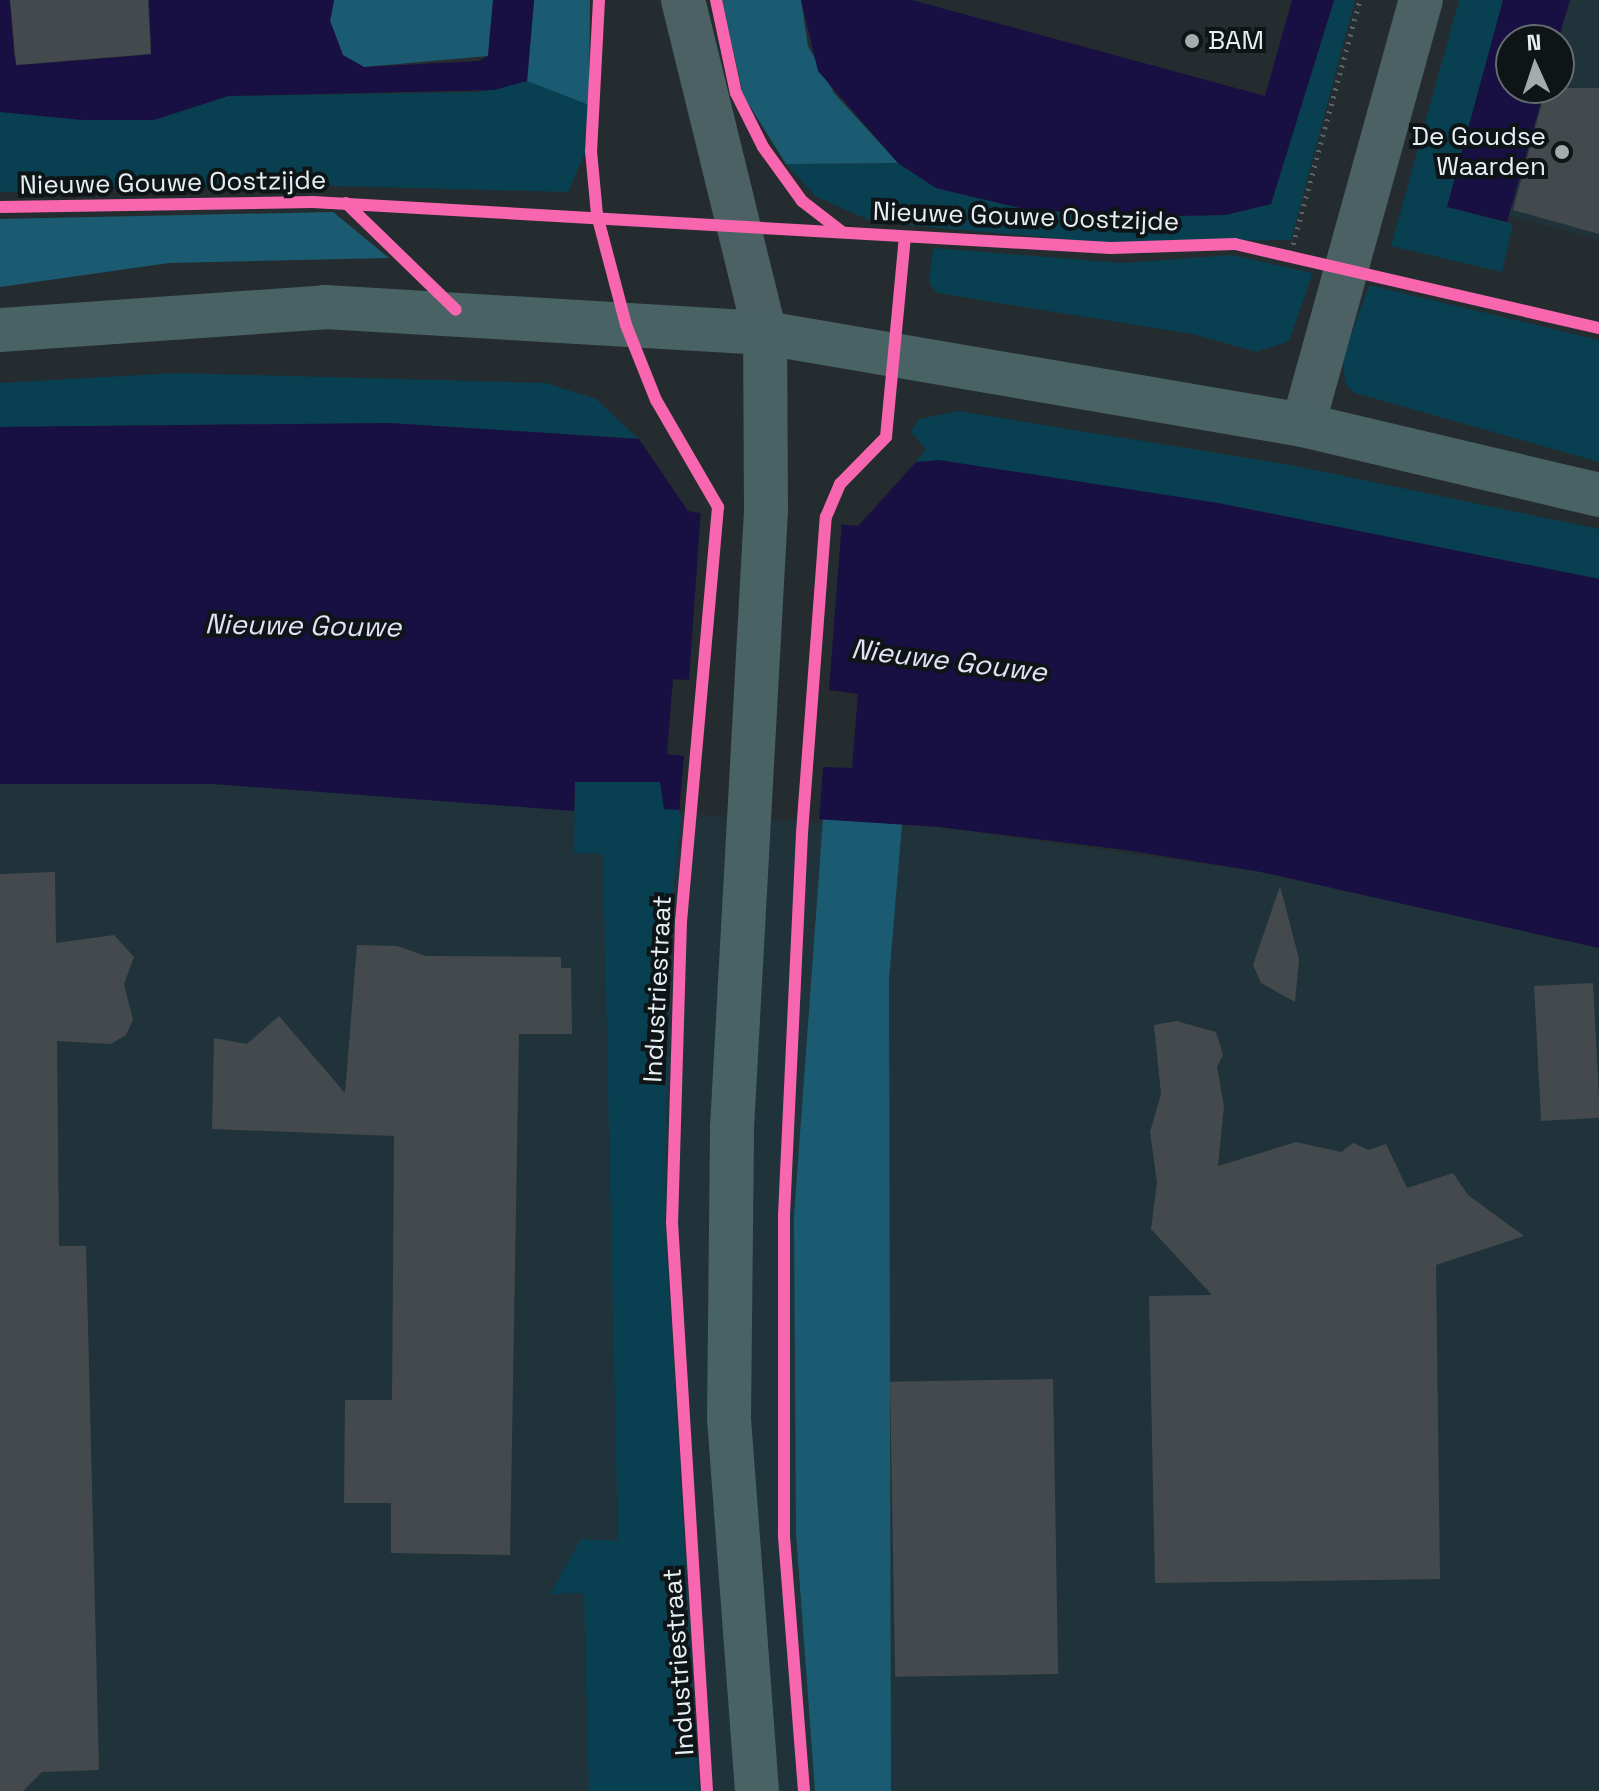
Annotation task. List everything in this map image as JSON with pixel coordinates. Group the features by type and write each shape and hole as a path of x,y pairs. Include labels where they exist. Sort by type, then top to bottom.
{"main road":[{"path":"0,330 325,307 765,333 1303,425 1599,495"},
{"path":"757,1791 729,1419 732,1128 746,828 766,511 765,333"}],"street":[{"path":"683,0 765,333"},
{"path":"1303,425 1421,0"}],"path":[{"path":"1291,252 1360,0"},
{"path":"1277,250 1348,266"}],"shaded area":[{"path":"334,0 493,0 488,56 364,67 343,56 330,21"},
{"path":"534,0 590,0 589,105 527,81"},
{"path":"722,0 801,0 808,46 834,93 898,163 786,164 743,95"},
{"path":"1334,0 1355,0 1291,240 1107,243 873,222 815,196 786,164 898,163 936,188 1020,208 1119,217 1225,215 1271,204"},
{"path":"1459,0 1503,0 1447,207 1513,224 1502,272 1391,246"},
{"name":"De Goudse Waarden","path":"1567,0 1599,0 1599,240 1507,215 1538,104 1575,104 1575,24 1560,24"},
{"path":"527,81 589,105 585,153 568,192 297,185 0,192 0,112 154,120 228,96 479,92"},
{"path":"333,212 389,258 169,263 0,287 0,219"},
{"path":"933,248 1123,263 1232,255 1313,273 1289,341 1257,352 1192,334 937,293 929,283"},
{"path":"1369,285 1599,340 1599,462 1355,393 1345,384 1343,358"},
{"path":"176,373 546,383 596,399 639,439 389,423 0,427 0,383"},
{"path":"958,411 1291,465 1599,529 1599,579 1218,503 916,462 926,449 911,432 919,419"},
{"path":"575,782 660,782 682,809 669,924 665,1221 699,1791 589,1791 584,1593 550,1594 581,1539 618,1541 603,854 574,853"},
{"path":"0,784 213,784 939,827 1261,872 1599,948 1599,1791 0,1791"},
{"path":"823,819 902,824 889,979 891,1791 815,1791 796,1533 794,1216"}],"water":[{"path":"0,0 10,0 14,56 22,65 144,55 151,47 149,0 334,0 330,21 343,55 364,67 479,61 488,56 493,0 534,0 527,81 494,90 228,96 154,120 82,120 0,112"},
{"path":"801,0 912,0 1265,96 1292,0 1334,0 1271,204 1225,215 1119,217 1020,208 936,188 898,163 818,71"},
{"path":"1503,0 1570,0 1563,24 1497,24"},
{"path":"1495,30 1495,104 1540,104 1507,222 1447,207"},
{"name":"Nieuwe Gouwe","path":"389,423 639,439 688,511 700,513 858,526 916,462 939,460 1218,503 1599,579 1599,948 1261,872 1126,850 939,827 664,809 660,782 575,782 574,811 213,784 0,784 0,427"}],"pier":[{"path":"701,509 842,520 829,690 858,694 852,768 823,767 819,823 679,813 684,756 667,754 673,679 689,680"}],"building":[{"path":"10,0 148,0 151,54 16,65"},
{"name":"De Goudse Waarden","path":"1575,88 1599,88 1599,234 1513,210 1542,104 1575,104"},
{"path":"55,872 56,943 114,935 134,957 124,984 133,1020 126,1035 111,1044 57,1041 59,1246 86,1246 99,1770 42,1772 23,1791 0,1791 0,874"},
{"path":"1280,886 1299,959 1295,1002 1261,983 1253,965"},
{"path":"357,945 397,946 426,956 561,957 561,968 571,968 572,1034 519,1034 510,1555 391,1553 391,1503 344,1503 345,1400 392,1400 394,1136 212,1129 214,1038 247,1044 279,1016 345,1093"},
{"path":"1593,983 1599,1118 1541,1121 1534,986"},
{"path":"1176,1021 1216,1032 1223,1055 1217,1067 1224,1106 1218,1166 1296,1142 1341,1152 1353,1143 1369,1150 1386,1144 1407,1188 1453,1173 1468,1195 1524,1236 1436,1265 1440,1579 1155,1583 1149,1296 1212,1295 1151,1229 1157,1183 1150,1132 1161,1094 1154,1025"},
{"path":"1053,1379 1058,1674 895,1677 890,1382"}],"cycle path":[{"name":"Industriestraat","path":"599,0 591,151 597,215 626,325 656,400 718,507 681,921 672,1222 707,1791"},
{"path":"716,0 736,93 763,147 802,201 841,231"},
{"name":"Nieuwe Gouwe Oostzijde","path":"0,207 313,202 1111,248 1235,244 1599,328"},
{"path":"346,203 456,310"},
{"name":"Nieuwe Gouwe Oostzijde","path":"804,1791 784,1535 784,1215 802,833 826,517 840,484 886,437 905,237"}],"place":[{"name":"BAM","path":"1192,41"},
{"name":"De Goudse Waarden","path":"1562,152"}]}
